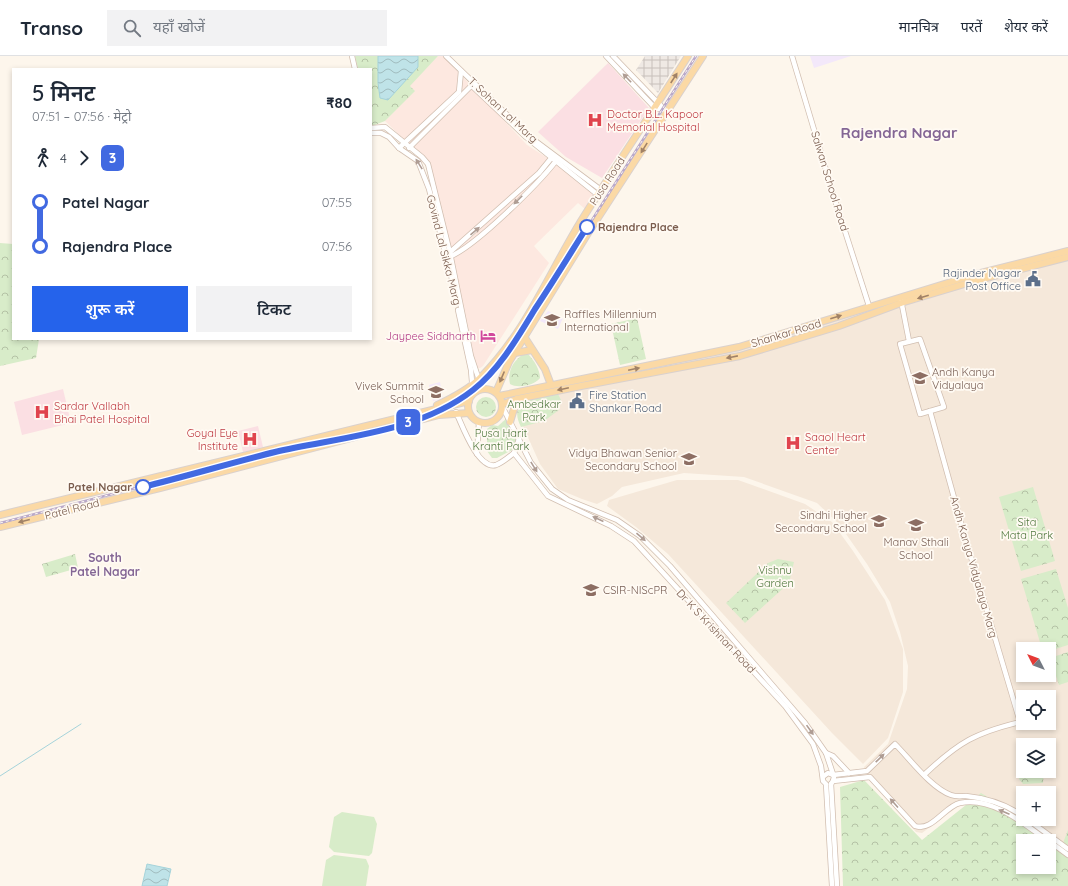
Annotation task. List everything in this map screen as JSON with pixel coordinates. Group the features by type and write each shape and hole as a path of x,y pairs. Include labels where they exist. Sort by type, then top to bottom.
{"main road":[{"name":"Pusa Road","path":"431,409 480,379 510,343 657,101 688,56"},
{"name":"Pusa Road","path":"498,394 509,362 590,230 703,56"},
{"name":"Shankar Road","path":"498,394 551,385 580,383 740,356 839,326 901,300 977,274 1068,250"},
{"name":"Shankar Road","path":"503,406 517,399 580,383 739,347 869,306 901,300 1068,257"},
{"path":"525,338 545,369 551,385"},
{"path":"515,353 532,350"},
{"path":"482,389 489,389 498,394 503,406 500,415 495,420 486,423 479,422 470,413 469,401 473,394 482,389"},
{"path":"510,422 517,399"},
{"name":"Patel Road","path":"0,515 431,409 469,401"},
{"name":"Patel Road","path":"0,526 160,488 439,415 456,412 470,413"}],"street":[{"path":"352,56 355,68"},
{"name":"T. Sohan Lal Marg","path":"446,56 473,84 530,137 600,193"},
{"path":"606,56 657,101"},
{"path":"614,56 667,111"},
{"name":"Salwan School Road","path":"792,56 835,200 869,306"},
{"path":"399,148 459,92 461,72"},
{"path":"405,152 473,84"},
{"path":"372,130 385,128 422,157 428,164 448,256 465,248 486,230 555,158"},
{"name":"Govind Lal Sikka Marg","path":"372,130 388,137 399,148 418,161 424,174 448,256 471,356 480,379 482,389"},
{"name":"Govind Lal Sikka Marg","path":"448,256 467,350 473,394"},
{"path":"901,300 908,341"},
{"path":"920,339 944,407 920,414 900,344 908,341 920,339"},
{"name":"Dr K S Krishnan Road","path":"503,406 510,422 538,473 552,489 568,500 617,520 640,536 670,566 710,612 805,723 826,753 833,775 830,783 823,781 824,776 813,744 785,706 634,542 612,526 548,496 514,453"},
{"name":"Andh Kanya Vidyalaya Marg","path":"925,774 963,742 993,729 1020,722 962,530 930,411"},
{"path":"456,412 477,454 484,462 493,465 514,453 519,439"},
{"path":"477,454 479,422"},
{"path":"704,618 710,612"},
{"path":"824,776 828,773 833,775 867,771 895,744 941,791 948,794 992,801 1016,812"},
{"path":"826,753 833,756 849,773"},
{"path":"867,771 915,826 919,828 926,826 958,803 972,802 1008,813 1039,834"},
{"path":"830,783 870,776"},
{"path":"830,783 832,886"},
{"path":"830,783 837,886"},
{"path":"1037,826 1068,849"},
{"path":"1056,846 1068,855"}],"shaded area":[{"name":"Rajendra Place","path":"438,56 443,56 527,145 598,190 585,209 578,203 534,246 549,263 483,366 480,368 474,368 468,327 428,163 385,121 414,91 409,86"},
{"path":"645,56 681,56 658,93 636,70"},
{"path":"810,56 851,56 814,68"},
{"name":"Doctor B.L. Kapoor Memorial Hospital","path":"608,63 649,108 602,178 566,157 538,132"},
{"path":"1068,256 1067,844 1056,842 1056,834 1034,834 1017,826 1056,826 1056,786 1016,786 1016,825 971,804 960,805 922,833 916,832 869,779 864,767 888,744 907,689 908,666 900,632 890,602 867,564 839,524 817,503 744,477 684,473 622,487 612,496 597,504 558,489 540,464 517,413 521,403"},
{"name":"Raffles Millennium International","path":"548,311 563,318 558,329 540,321"},
{"name":"Vivek Summit School","path":"440,382 443,399 433,401 429,385"},
{"name":"Sardar Vallabh Bhai Patel Hospital","path":"63,389 71,423 22,435 14,402"},
{"name":"Goyal Eye Institute","path":"258,426 263,447 243,452 238,431"},
{"path":"677,480 738,480 805,504 832,522 853,551 885,600 903,649 903,692 888,738 863,764 832,733 668,554 636,527 607,506 609,500"}],"green space":[{"path":"355,56 438,56 410,86 415,91 385,121 372,126 372,68 358,68"},
{"path":"0,243 12,244 12,340 39,340 36,358 0,366"},
{"path":"637,318 646,359 620,365 611,324"},
{"path":"524,354 528,354 538,368 540,378 534,383 526,386 510,384 510,371 514,363"},
{"name":"Ambedkar Park","path":"557,392 561,400 559,410 544,421 521,427 518,418 518,410 521,405 534,397"},
{"path":"486,397 493,400 496,407 493,414 486,417 479,414 476,407 479,400"},
{"name":"Pusa Harit Kranti Park","path":"507,418 517,438 514,449 497,458 492,458 487,451 487,429 492,425 498,426"},
{"name":"Sita Mata Park","path":"1033,487 1055,561 1021,571 999,497"},
{"path":"75,554 78,568 46,577 42,564"},
{"name":"Vishnu Garden","path":"778,559 794,562 789,583 745,623 726,603 768,563"},
{"path":"1056,569 1068,608 1068,645 1056,649 1056,642 1040,642 1021,579"},
{"path":"1068,652 1068,682 1059,685 1056,676 1056,656"},
{"path":"1043,778 1043,783 1023,784 1019,779"},
{"path":"864,780 922,840 981,793 1016,814 1016,826 1035,826 1048,834 1016,834 1016,874 1056,874 1056,839 1063,843 1068,830 1068,886 843,886 840,787"},
{"path":"342,812 374,817 377,824 372,853 369,856 334,852 329,847 334,817"},
{"path":"334,855 366,859 369,866 366,886 322,886 326,860"}],"water":[{"path":"378,56 418,56 418,67 388,100 380,98 378,83"},
{"path":"147,864 171,869 167,886 142,886"}],"waterway":[{"path":"0,776 81,724"}],"railway":[{"path":"0,523 275,452 389,428 422,418 448,406 473,390 494,369 521,332 696,56"}],"metro line":[{"name":"3","path":"143,487 275,452 389,428 422,418 448,406 473,390 484,380 508,351 587,227"}],"place":[{"name":"Doctor B.L. Kapoor Memorial Hospital","path":"595,120"},
{"name":"Rajendra Place","path":"587,227"},
{"name":"Rajinder Nagar Post Office","path":"1033,279"},
{"name":"Raffles Millennium International","path":"552,320"},
{"name":"Jaypee Siddharth","path":"488,336"},
{"name":"Andh Kanya Vidyalaya","path":"920,378"},
{"name":"Vivek Summit School","path":"436,392"},
{"name":"Fire Station Shankar Road","path":"577,401"},
{"name":"Sardar Vallabh Bhai Patel Hospital","path":"42,412"},
{"name":"Goyal Eye Institute","path":"250,439"},
{"name":"Saaol Heart Center","path":"793,443"},
{"name":"Vidya Bhawan Senior Secondary School","path":"689,459"},
{"name":"Patel Nagar","path":"143,487"},
{"name":"Sindhi Higher Secondary School","path":"879,521"},
{"name":"Manav Sthali School","path":"916,525"},
{"name":"CSIR-NIScPR","path":"591,590"}],"district":[{"name":"Rajendra Nagar","path":"899,133"},
{"name":"South Patel Nagar","path":"105,565"}]}
